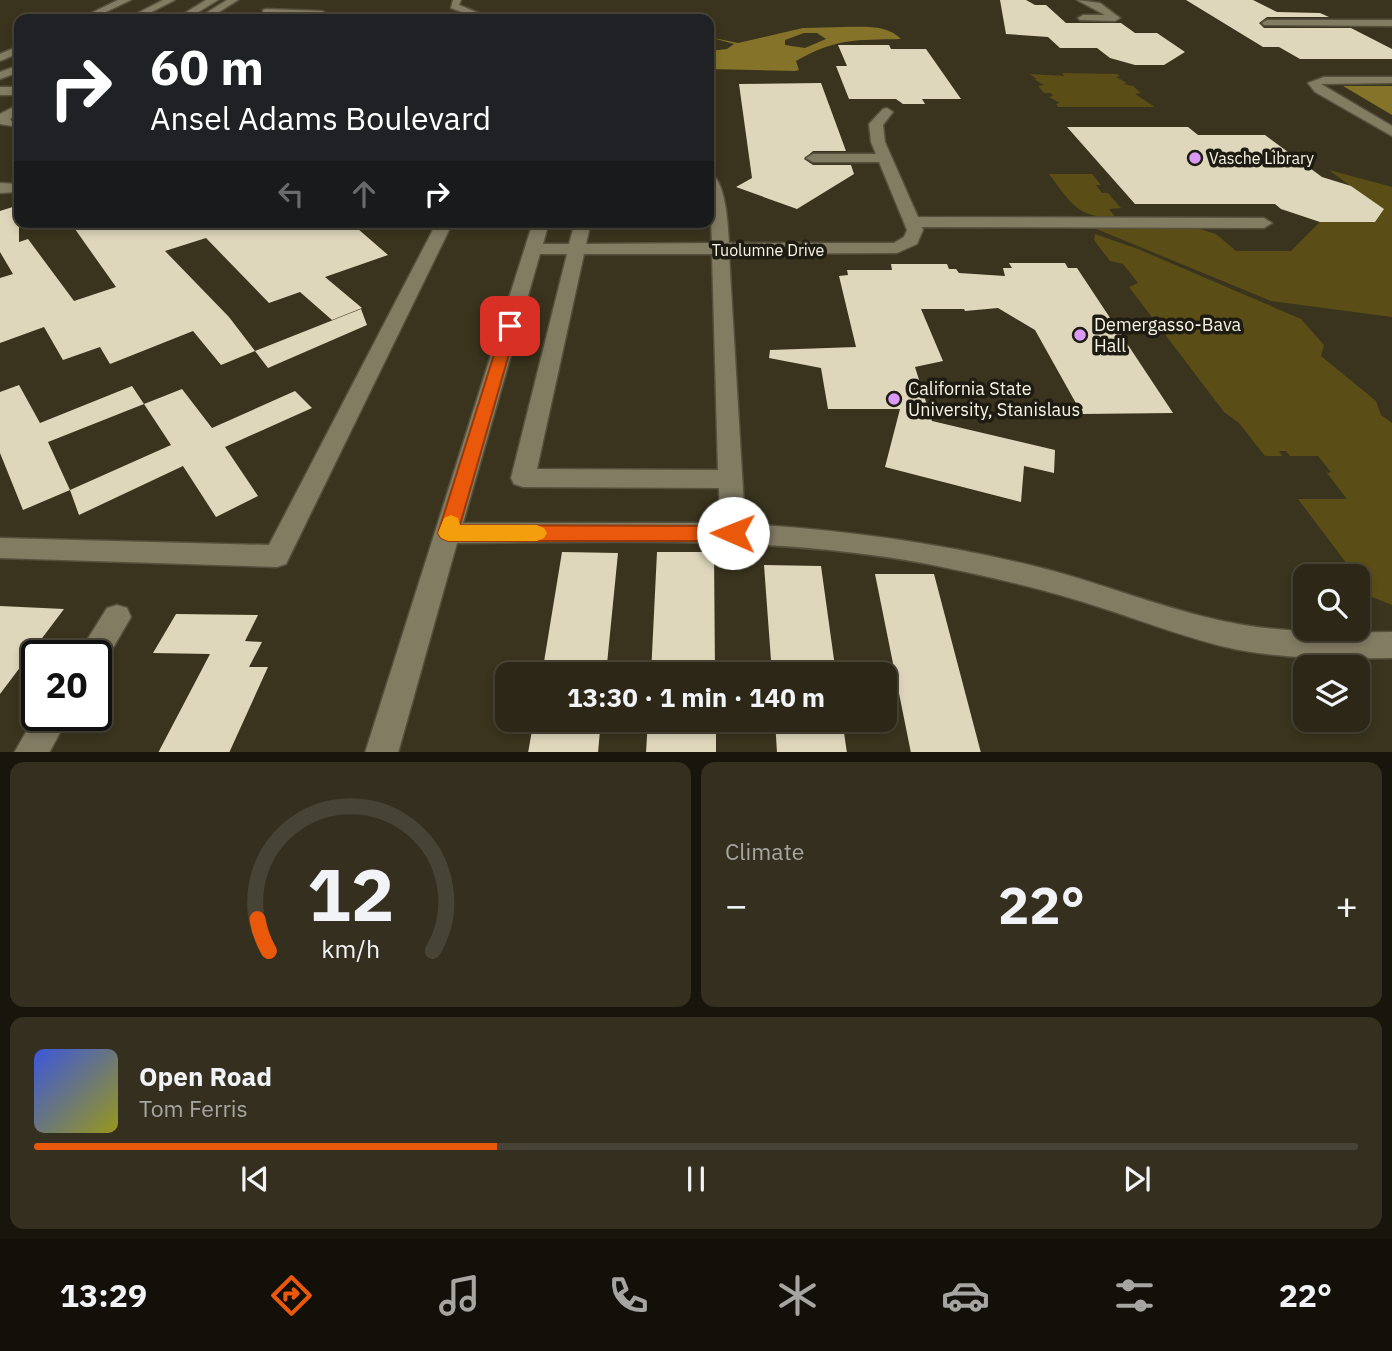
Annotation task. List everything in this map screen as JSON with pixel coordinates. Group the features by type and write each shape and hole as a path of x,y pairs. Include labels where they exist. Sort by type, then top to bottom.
{"street":[{"path":"95,14 126,0"},
{"path":"141,14 170,0"},
{"path":"189,14 213,0"},
{"path":"210,14 233,0"},
{"path":"264,14 276,0"},
{"path":"1082,0 1097,5 1115,18 1083,18"},
{"path":"457,1 454,6 475,14"},
{"path":"1267,23 1392,23"},
{"path":"1392,80 1324,80 1314,83 1392,132"},
{"path":"3,124 1,119 14,111"},
{"path":"887,112 876,124 878,142 912,222 1264,223"},
{"path":"813,158 884,158"},
{"path":"714,192 720,250 733,533"},
{"name":"Tuolumne Drive","path":"533,249 890,250 911,240 915,230 912,222"},
{"path":"0,548 277,556 442,228"},
{"path":"381,752 539,228"},
{"path":"582,228 523,478 731,479"},
{"path":"448,533 733,533 868,545 976,564 1082,590 1176,622 1236,637 1314,646 1392,645"},
{"path":"102,640 117,617"},
{"path":"30,752 43,731"}],"shaded area":[{"path":"874,27 889,31 901,39 859,40 835,44 796,61 799,70 795,71 714,69 714,50 727,49 734,44 714,38 738,43 803,28","holes":["804,33 817,33 826,39 805,48 785,45 785,40"]},
{"path":"1062,73 1117,74 1120,76 1116,77 1127,83 1123,84 1133,86 1141,93 1135,94 1155,107 1058,107 1056,104 1060,103 1049,97 1053,96 1051,93 1044,93 1038,86 1044,85 1029,74 1064,76"},
{"path":"1343,86 1392,86 1392,115"},
{"path":"1329,170 1392,187 1392,317 1271,301 1094,228 1196,228 1216,234 1236,251 1291,251 1320,222 1375,222 1383,210"},
{"path":"1049,174 1092,174 1101,185 1096,185 1102,193 1108,193 1121,208 1109,209 1116,218 1083,211 1069,200"},
{"path":"1095,234 1138,249 1301,319 1324,345 1321,356 1376,401 1381,415 1392,423 1392,605 1370,594 1370,564 1347,564 1298,499 1347,499 1318,456 1290,456 1286,451 1279,451 1282,456 1265,456 1239,423 1224,412 1129,287 1138,283 1123,264 1110,261 1094,240"}],"building":[{"path":"1000,0 1026,0 1035,5 1046,5 1066,23 1121,23 1135,33 1157,33 1185,52 1164,65 1135,65 1110,58 1097,48 1060,48 1048,37 1006,34"},
{"path":"1186,0 1253,0 1277,12 1320,13 1329,17 1267,17 1259,23 1264,28 1351,28 1392,49 1392,59 1300,59 1279,47 1263,47"},
{"path":"838,45 889,45 891,49 926,49 961,99 922,99 925,104 903,104 896,99 849,99 836,66 847,66"},
{"path":"821,83 846,151 813,151 804,159 813,165 851,165 854,174 797,209 736,187 752,178 739,84"},
{"name":"Vasche Library","path":"1067,127 1188,127 1198,135 1265,135 1322,177 1351,186 1384,209 1375,222 1320,222 1281,209 1275,204 1135,204"},
{"path":"14,207 14,228 19,228 19,242 28,239 74,301 116,287 74,228 357,228 388,255 325,277 362,308 332,320 300,292 269,303 206,238 165,251 229,317 255,351 221,365 193,331 110,364 100,347 63,360 44,327 0,343 0,278 13,274 0,252 0,211"},
{"name":"Demergasso-Bava Hall","path":"1009,263 1065,263 1068,268 1077,268 1173,413 1082,414 1035,330 998,308 965,311 921,309 943,361 915,367 932,421 1055,450 1054,473 1024,466 1021,502 885,467 900,409 828,409 821,368 769,358 770,350 856,347 839,276 848,275 847,270 892,270 891,264 947,264 949,269 956,269 959,273 1005,276 1003,268 1012,268"},
{"path":"361,309 367,325 268,368 255,351"},
{"path":"19,385 40,423 132,386 144,404 48,442 70,490 23,510 0,453 0,392"},
{"path":"182,389 212,428 295,391 312,408 225,447 258,496 216,517 183,466 79,515 70,490 171,445 144,404"},
{"path":"562,552 618,553 607,662 544,662"},
{"path":"657,552 714,552 715,662 652,662"},
{"path":"764,565 821,566 834,662 771,662"},
{"path":"875,574 934,574 981,752 911,752 897,683 897,662 893,662"},
{"path":"0,606 64,609 41,640 21,640 21,666 0,694"},
{"path":"176,614 258,615 245,641 262,642 249,667 268,667 229,752 159,752 210,654 153,653"},
{"path":"532,732 600,732 598,752 528,752"},
{"path":"647,732 716,732 716,752 646,752"},
{"path":"776,732 844,732 847,752 777,752"}],"slow traffic":[{"path":"451,523 448,533 537,533"}],"place":[{"name":"Vasche Library","path":"1195,158"},
{"name":"Demergasso-Bava Hall","path":"1080,335"},
{"name":"California State University, Stanislaus","path":"894,399"}],"route":[{"path":"510,326 448,533 733,533"}]}
